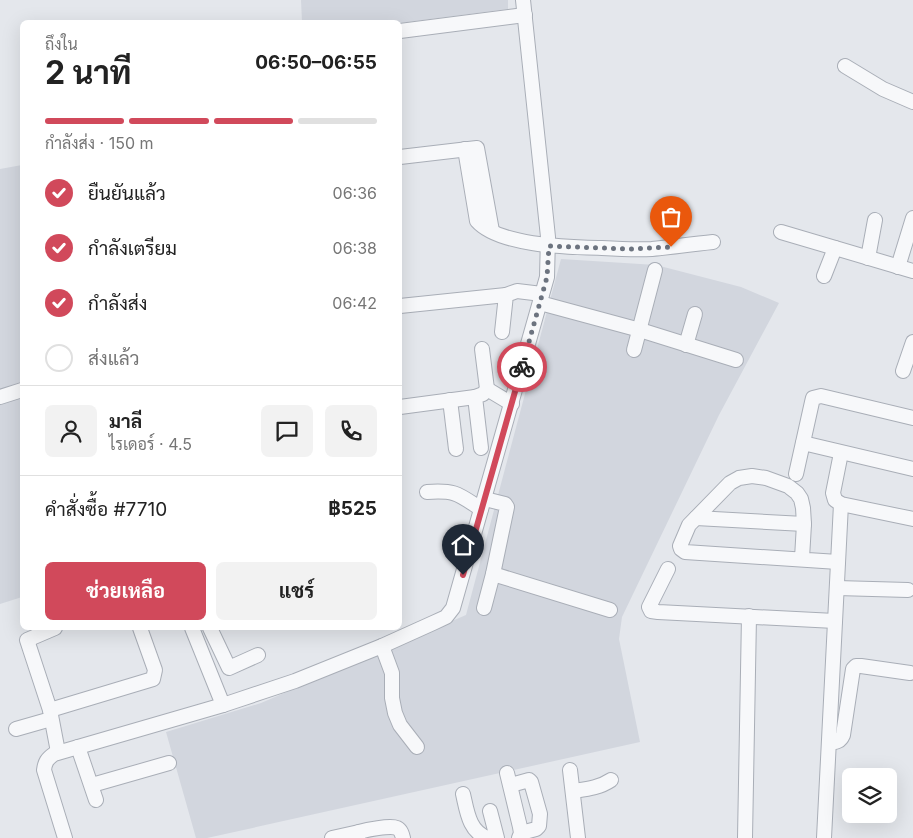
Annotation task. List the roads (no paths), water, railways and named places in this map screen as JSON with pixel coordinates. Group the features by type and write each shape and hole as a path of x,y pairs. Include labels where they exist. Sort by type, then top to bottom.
{"street":[{"path":"65,838 44,770 44,764 47,759 58,752 223,705 295,681 440,620 453,608 547,277 549,246 523,0"},
{"path":"402,31 525,15"},
{"path":"846,66 882,89 913,102"},
{"path":"402,157 465,149 477,221 483,227 516,239 549,246 650,249 713,242"},
{"path":"898,267 913,218"},
{"path":"868,258 875,220"},
{"path":"781,232 913,271"},
{"path":"824,276 834,248"},
{"path":"634,350 656,270"},
{"path":"402,306 506,295 518,292 736,360"},
{"path":"502,332 506,295"},
{"path":"686,345 695,314"},
{"path":"903,371 913,342"},
{"path":"481,448 482,349"},
{"path":"0,397 20,391"},
{"path":"402,407 450,400 481,393 512,404"},
{"path":"796,474 813,398 816,396 913,418"},
{"path":"450,400 456,449"},
{"path":"803,443 913,469"},
{"path":"841,453 833,493 835,500 841,504 913,519"},
{"path":"802,558 803,508 797,493 788,486 766,478 752,476 739,478 730,483 689,525 680,546 685,552 802,558 838,562"},
{"path":"427,492 446,490 483,504 504,504 507,507 484,608"},
{"path":"824,838 841,504"},
{"path":"696,518 804,524"},
{"path":"668,569 649,607 651,610 658,612 835,621"},
{"path":"493,574 610,610"},
{"path":"837,588 908,590"},
{"path":"745,838 749,616"},
{"path":"50,630 28,640 51,715 58,752"},
{"path":"16,729 153,679 155,670 141,630"},
{"path":"193,630 223,705"},
{"path":"211,630 228,668"},
{"path":"382,646 392,673 392,698 395,713 400,725 417,747"},
{"path":"211,676 258,655"},
{"path":"829,743 838,742 843,735 853,669 861,666 910,673"},
{"path":"78,746 96,800"},
{"path":"92,785 169,762"},
{"path":"570,770 578,838"},
{"path":"509,779 529,780 531,782 540,814 539,826 520,836 509,779"},
{"path":"573,791 594,788 611,780"},
{"path":"463,794 471,823 480,835 488,838"},
{"path":"490,811 497,838"},
{"path":"332,838 359,835 391,827 397,828 403,838"}]}
